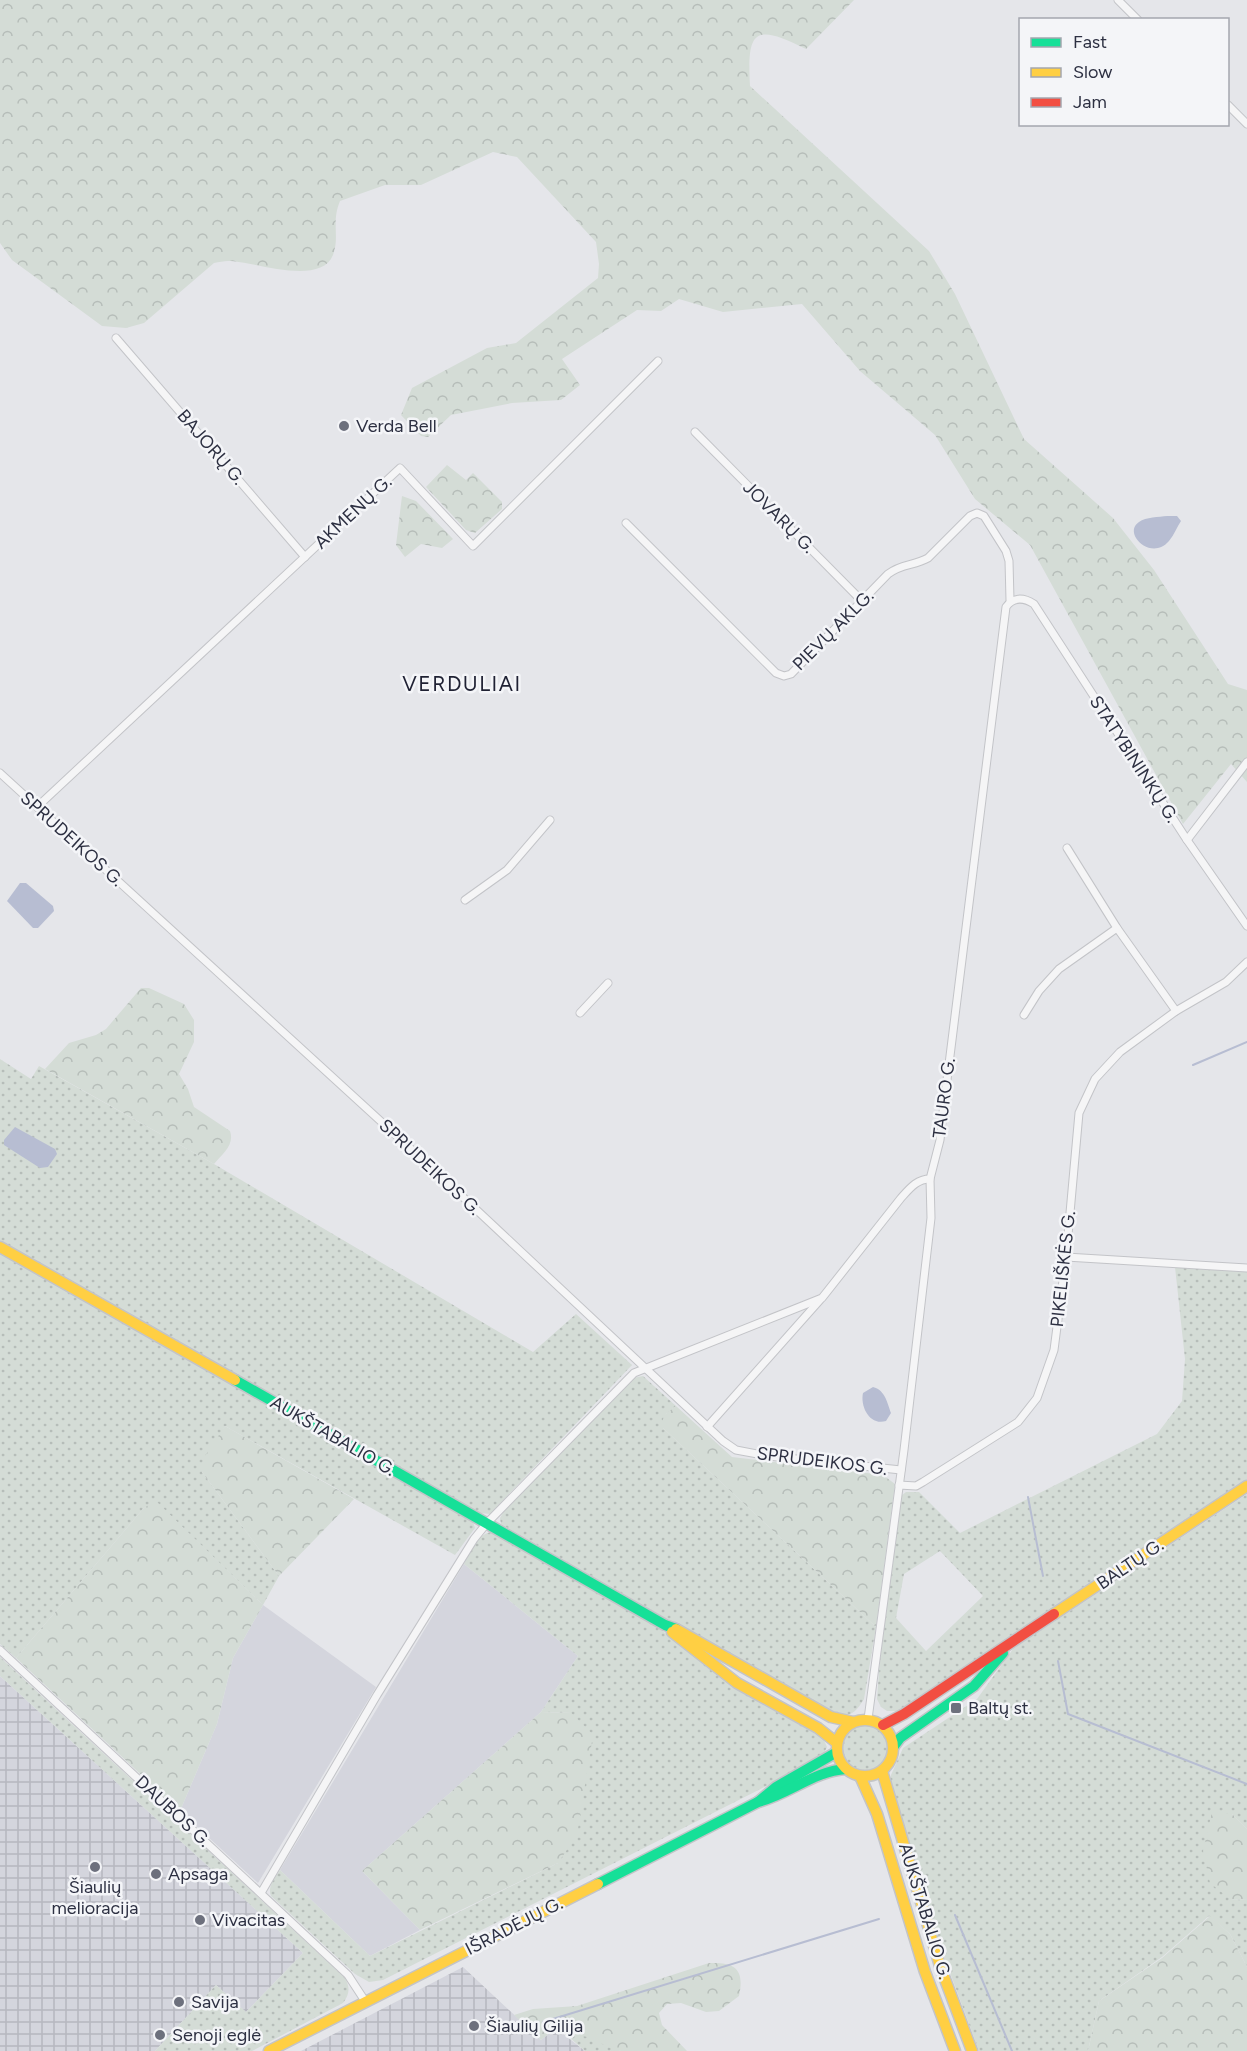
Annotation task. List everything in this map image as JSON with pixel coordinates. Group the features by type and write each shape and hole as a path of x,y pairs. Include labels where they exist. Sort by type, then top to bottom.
{"main road":[{"name":"AUKŠTABALIO G.","path":"0,1247 665,1626 737,1683 818,1728 837,1747"},
{"name":"BALTŲ G.","path":"883,1725 904,1714 1247,1486"},
{"name":"AUKŠTABALIO G.","path":"665,1626 680,1631 831,1717 853,1722"},
{"name":"BALTŲ G.","path":"894,1746 900,1738 974,1686 1013,1641"},
{"path":"868,1719 883,1725 892,1738 893,1755 889,1764 882,1771 861,1776 841,1764 837,1747 845,1727 853,1722 868,1719"},
{"name":"IŠRADĖJŲ G.","path":"758,1802 776,1787 837,1747"},
{"name":"IŠRADĖJŲ G.","path":"269,2051 758,1802 778,1797 833,1770 846,1769"},
{"name":"AUKŠTABALIO G.","path":"882,1771 940,1966 972,2051"},
{"name":"AUKŠTABALIO G.","path":"861,1776 877,1814 925,1972 956,2051"}],"street":[{"path":"1118,0 1136,18"},
{"path":"1229,107 1247,124"},
{"name":"BAJORŲ G.","path":"116,338 305,557"},
{"name":"AKMENŲ G.","path":"37,807 400,468 473,546 658,361"},
{"name":"JOVARŲ G.","path":"695,432 862,601"},
{"name":"PIEVŲ AKLG.","path":"626,523 776,673 784,676 791,674 898,566 921,562 928,558 970,516 978,513 984,516 1006,551 1009,561 1010,600"},
{"name":"STATYBININKŲ G.","path":"1010,600 1019,598 1034,604 1187,840 1247,926"},
{"name":"TAURO G.","path":"868,1719 931,1218 930,1179 942,1122 1005,607 1010,600"},
{"path":"1187,840 1247,762"},
{"name":"SPRUDEIKOS G.","path":"0,773 426,1163 707,1427 736,1450 768,1456 901,1470"},
{"path":"465,900 507,870 550,820"},
{"path":"1066,848 1117,928 1176,1011"},
{"path":"1024,1014 1039,991 1059,969 1117,928"},
{"name":"PIKELIŠKĖS G.","path":"899,1485 916,1486 923,1482 1018,1422 1037,1398 1054,1350 1066,1257 1079,1113 1095,1079 1114,1059 1176,1011 1226,982 1247,962"},
{"path":"580,1013 608,983"},
{"path":"707,1427 822,1298 902,1198 922,1179 930,1179"},
{"path":"1066,1257 1247,1268"},
{"path":"261,1893 377,1695 474,1539 487,1524 634,1373 822,1298"},
{"name":"DAUBOS G.","path":"0,1650 348,1975 365,2001"}],"shaded area":[{"path":"464,1564 578,1656 541,1712 362,1871 420,1930 370,1956 280,1870"},
{"path":"263,1605 376,1687 258,1883 180,1811 217,1724 233,1658"},
{"path":"0,1676 303,1953 246,2012 216,1985 155,2051 0,2051"},
{"path":"463,1967 541,2040 551,2032 561,2032 585,2051 301,2051"}],"green space":[{"path":"0,0 854,0 806,49 775,36 757,37 750,53 750,86 929,251 955,294 1024,439 1113,518 1154,570 1228,684 1247,690 1247,782 1231,764 1183,824 1030,545 975,499 935,435 860,371 802,304 723,312 679,299 661,311 637,310 562,359 580,385 561,400 512,403 451,415 428,437 421,436 401,415 412,388 487,348 516,343 598,278 596,242 517,157 493,152 421,185 385,185 340,201 336,216 336,242 333,255 326,264 315,269 285,270 228,261 214,263 144,323 126,328 102,326 12,260 0,243"},
{"path":"447,465 466,480 473,473 502,502 502,509 475,533 466,530 426,487"},
{"path":"402,496 416,501 453,539 442,548 421,544 405,557 396,545"},
{"path":"141,988 149,988 184,1004 194,1020 194,1042 179,1074 188,1089 194,1107 230,1131 231,1141 214,1164 45,1069 69,1043 96,1035 106,1029"},
{"path":"0,1059 31,1079 39,1066 214,1164 533,1352 576,1314 632,1365 490,1514 480,1513 0,1241"},
{"path":"0,1253 473,1522 475,1528 455,1555 225,1426 202,1472 279,1576 263,1605 155,1501 143,1509 16,1658 0,1644"},
{"path":"1175,1267 1247,1272 1247,1480 900,1711 887,1711 881,1707 877,1699 881,1645 901,1496 906,1492 919,1492 960,1533 1157,1434 1182,1401 1185,1359","holes":["940,1551 983,1596 926,1651 896,1618 904,1574"]},
{"path":"643,1376 676,1406 666,1414 663,1428 876,1627 864,1699 852,1713 843,1715 825,1709 501,1524 500,1518 504,1511 633,1378"},
{"path":"676,1406 732,1457 883,1475 895,1484 876,1627 663,1428 664,1417"},
{"path":"225,1426 354,1499 279,1576 202,1472 203,1459"},
{"path":"1247,1494 1247,1829 1232,1814 1230,1899 1247,1900 1247,1967 1230,1934 1209,1916 1162,1957 1099,2001 1088,2051 979,2051 929,1916 890,1782 903,1748 977,1699 1013,1649"},
{"path":"155,1500 263,1605 233,1658 217,1724 180,1811 16,1658 143,1509"},
{"path":"491,1532 656,1626 748,1696 823,1738 827,1747 814,1762 383,1980 369,1982 355,1974 271,1896 271,1886 280,1870 370,1956 558,1863 571,1713 541,1712 578,1656 464,1564 477,1540"},
{"path":"0,1657 345,1978 348,1991 343,2003 252,2051 155,2051 216,1985 246,2012 303,1953 0,1676"},
{"path":"541,1712 571,1713 593,1735 577,1835 558,1863 420,1930 362,1871"},
{"path":"866,1725 882,1732 889,1748 882,1764 866,1771 850,1764 843,1748 850,1732"},
{"path":"1212,1812 1232,1814 1247,1829 1247,1900 1230,1899 1210,1883 1203,1851"},
{"path":"1210,1916 1230,1934 1247,1967 1247,2051 1088,2051 1099,2001 1162,1958"},
{"path":"709,1963 726,1964 736,1969 739,1973 741,1987 739,1996 719,2011 706,2012 681,2003 667,2004 659,2013 662,2025 687,2051 621,2051 583,2036 569,2037 561,2032 551,2032 541,2040 514,2015 533,2009 577,2006"},
{"path":"589,2036 621,2051 585,2051 569,2037"}],"water":[{"path":"1177,516 1181,521 1171,539 1162,547 1147,547 1141,544 1134,533 1139,522 1149,518"},
{"path":"20,883 26,883 53,906 54,911 38,928 33,928 7,901"},
{"path":"15,1127 55,1149 57,1154 48,1167 40,1168 4,1145 4,1140"},
{"path":"873,1387 883,1394 887,1401 891,1413 886,1421 875,1421 867,1414 863,1404 863,1393"}],"waterway":[{"path":"1193,1065 1247,1042"},
{"path":"1028,1497 1043,1576"},
{"path":"1058,1661 1068,1714 1247,1784"},
{"path":"955,1915 1012,2051"},
{"path":"543,2022 879,1919"}],"traffic: fast":[{"path":"235,1380 665,1625 676,1629"},
{"path":"894,1746 900,1738 974,1686 1003,1653"},
{"path":"758,1802 776,1787 837,1752"},
{"path":"598,1884 758,1802 812,1778 846,1769"}],"traffic: slow":[{"path":"0,1247 235,1380"},
{"path":"1054,1614 1247,1486"},
{"path":"676,1629 831,1717 853,1722"},
{"path":"672,1632 737,1683 818,1728 837,1743"},
{"path":"859,1720 871,1720 881,1724 889,1732 893,1748 889,1764 881,1772 871,1776 859,1776 849,1772 841,1764 837,1754 837,1742 841,1732 849,1724 859,1720"},
{"path":"882,1771 940,1966 972,2051"},
{"path":"860,1776 877,1814 925,1972 955,2051"},
{"path":"269,2051 598,1884"}],"traffic: jam":[{"path":"883,1725 904,1714 1054,1614"}],"place":[{"name":"Verda Bell","path":"344,426"},
{"name":"Baltų st.","path":"956,1708"},
{"name":"Šiaulių melioracija","path":"95,1867"},
{"name":"Apsaga","path":"156,1874"},
{"name":"Vivacitas","path":"200,1920"},
{"name":"Savija","path":"179,2002"},
{"name":"Šiaulių Gilija","path":"474,2026"},
{"name":"Senoji eglė","path":"160,2035"}],"district":[{"name":"VERDULIAI","path":"462,684"}]}
